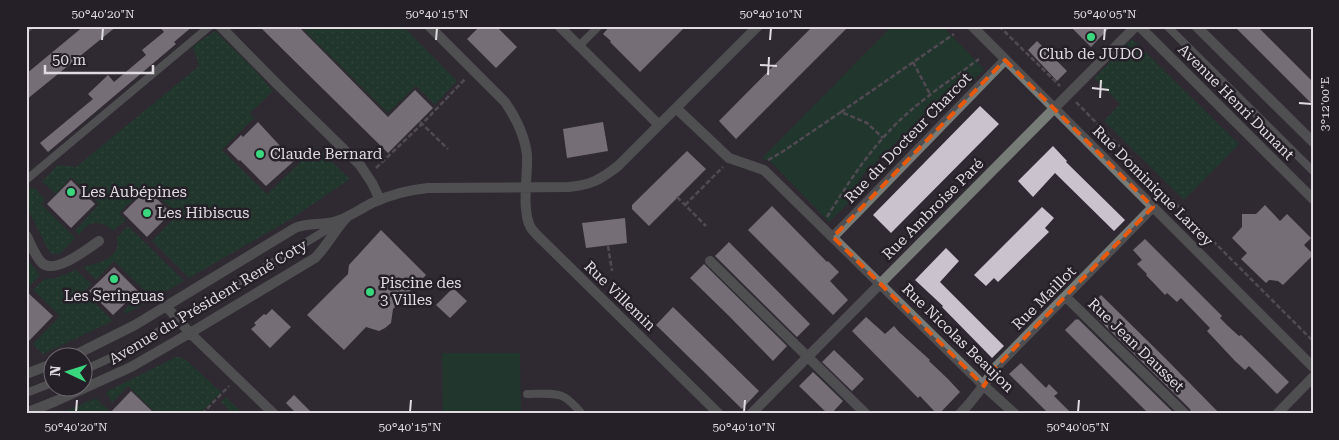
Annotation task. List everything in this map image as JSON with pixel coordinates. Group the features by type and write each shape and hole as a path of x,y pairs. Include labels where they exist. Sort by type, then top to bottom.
{"street":[{"path":"220,26 276,84 360,165 380,200"},
{"name":"Rue Villemin","path":"429,26 505,102 512,112 525,144 527,156 526,202 531,228 719,414"},
{"path":"559,26 659,125"},
{"path":"348,217 380,200 405,191 428,188 568,187 584,186 595,182 618,166 758,26"},
{"name":"Rue Dominique Larrey","path":"972,26 1313,367"},
{"name":"Rue Ambroise Paré","path":"751,414 1138,26"},
{"name":"Avenue Henri Dunant","path":"1138,26 1313,200"},
{"name":"Avenue Henri Dunant","path":"1196,26 1313,142"},
{"name":"Rue du Docteur Charcot","path":"836,233 1005,60"},
{"path":"676,108 730,159 764,170 836,233 880,283"},
{"name":"Rue Maillot","path":"960,414 984,386 994,370 1153,207"},
{"name":"Avenue du Président René Coty","path":"89,348 166,306 295,228 310,224 325,224 348,217"},
{"name":"Avenue du Président René Coty","path":"26,413 132,367 315,258 323,250 333,233 348,217"},
{"path":"26,235 41,262 50,266 67,261 99,241"},
{"path":"710,261 866,414"},
{"name":"Rue Nicolas Beaujon","path":"880,283 1015,414"},
{"name":"Rue Jean Dausset","path":"1066,297 1185,414"},
{"path":"166,306 190,333 274,414"},
{"path":"26,374 42,368"},
{"path":"1277,414 1313,377"}],"lane":[{"path":"26,180 210,26"},
{"path":"580,46 599,26"},
{"name":"Avenue Henri Dunant","path":"1167,26 1313,171"},
{"path":"92,366 127,350 348,217"},
{"path":"26,393 42,387"},
{"path":"527,394 562,396 569,400 582,414"}],"path":[{"path":"999,26 1313,341"},
{"path":"764,170 766,160 782,152 954,34"},
{"path":"836,233 827,217 859,166 898,122 917,105 979,59"},
{"path":"913,62 930,94"},
{"path":"368,176 473,70"},
{"path":"841,112 867,123 883,138"},
{"path":"421,123 448,149"},
{"path":"685,205 730,159"},
{"path":"677,197 706,226"},
{"path":"608,246 612,271"},
{"path":"202,414 236,378"}],"highlighted area":[{"path":"1005,60 1153,207 994,369 984,386 833,237"}],"green space":[{"path":"300,26 403,26 457,81 435,105 416,86 388,113"},
{"path":"892,26 942,26 984,69 968,87 959,80 862,176 861,191 829,222 771,162 762,158"},
{"path":"215,31 253,68 273,91 250,113 254,118 222,150 267,194 316,147 350,179 291,219 189,278 152,241 178,214 147,186 119,213 126,220 113,231 108,226 94,223 86,227 79,235 75,231 99,204 71,177 56,194 42,181 58,165 76,167 199,66 193,46"},
{"path":"1132,39 1239,144 1184,200 1104,121 1120,104 1094,78"},
{"path":"35,188 45,200 41,204 75,238 60,254 52,254 49,251 26,206 26,191"},
{"path":"128,226 184,281 126,314 124,311 144,290 114,261 96,280 83,267 102,261 112,255 116,250 117,237"},
{"path":"26,258 40,275 26,290"},
{"path":"76,270 91,284 84,292 113,321 56,348 42,348 42,353 33,344 60,316 33,290 44,279 53,279"},
{"path":"442,353 520,353 521,414 443,414"},
{"path":"176,357 186,360 221,392 200,414 157,414 128,386 112,403 106,392"},
{"path":"226,397 243,414 233,414 221,402"},
{"path":"96,398 109,411 107,414 59,414"}],"building":[{"path":"84,26 117,26 26,100 26,74"},
{"path":"159,26 193,26 174,42 176,44 48,152 40,143 93,99 88,94 108,75 114,82 146,55 142,50 164,32"},
{"path":"259,26 298,26 388,117 415,90 433,108 388,153"},
{"path":"480,26 496,26 517,47 496,68 467,39"},
{"path":"610,26 686,26 640,72 603,34"},
{"path":"813,26 849,26 736,139 719,121"},
{"name":"Club de JUDO","path":"1070,26 1111,26 1091,47"},
{"path":"1234,26 1257,26 1313,82 1313,105"},
{"path":"1037,41 1067,71 1057,81 1028,50"},
{"path":"980,106 999,124 891,233 873,215"},
{"name":"Claude Bernard","path":"258,122 294,161 266,186 227,149"},
{"path":"603,122 608,151 567,158 563,129"},
{"path":"1053,146 1066,162 1125,220 1114,231 1055,173 1033,197 1018,181"},
{"path":"687,151 706,169 649,226 632,209 632,205"},
{"name":"Les Aubépines","path":"71,180 95,204 71,228 47,204"},
{"name":"Les Hibiscus","path":"147,189 171,213 147,237 123,213"},
{"path":"1265,205 1280,221 1287,214 1311,238 1304,245 1313,255 1283,285 1278,281 1269,280 1266,283 1241,259 1247,253 1232,238 1242,227 1242,214 1256,214"},
{"path":"772,206 839,272 830,281 848,300 833,315 748,230"},
{"path":"1042,207 1054,218 1045,228 1049,232 998,282 994,278 986,286 974,275"},
{"path":"625,218 627,243 586,248 582,223"},
{"name":"Piscine des 3 Villes","path":"381,230 426,275 393,309 391,323 379,331 366,327 344,350 307,315 348,274 349,265"},
{"path":"1145,239 1222,316 1220,318 1229,327 1239,336 1241,335 1289,382 1277,394 1249,366 1245,370 1235,361 1207,331 1210,328 1181,298 1177,302 1167,293 1165,295 1146,275 1137,264 1142,260 1133,250"},
{"path":"729,242 810,324 797,337 715,256"},
{"path":"946,248 959,261 940,282 1004,346 992,358 943,306 915,280"},
{"path":"704,264 787,346 773,361 690,278"},
{"name":"Les Seringuas","path":"114,267 138,291 113,315 89,291"},
{"path":"453,288 467,301 450,318 436,305"},
{"path":"26,291 53,316 26,344"},
{"path":"1101,295 1220,414 1192,414 1190,409 1088,309"},
{"path":"673,307 759,391 742,409 656,325"},
{"path":"272,309 291,327 270,348 251,329 256,325 254,323"},
{"path":"866,317 885,334 894,326 960,392 939,414 920,396 918,398 852,331"},
{"path":"1076,319 1175,414 1149,414 1065,330"},
{"path":"834,350 864,379 852,391 822,362"},
{"path":"1021,363 1046,388 1049,384 1058,393 1054,396 1072,414 1049,414 1009,374"},
{"path":"813,372 843,401 831,414 828,414 799,386"},
{"path":"131,391 155,414 109,414"},
{"path":"294,395 313,414 297,414 286,403"}],"place":[{"name":"Club de JUDO","path":"1091,37"},
{"name":"Claude Bernard","path":"260,154"},
{"name":"Les Aubépines","path":"71,192"},
{"name":"Les Hibiscus","path":"147,213"},
{"name":"Les Seringuas","path":"114,279"},
{"name":"Piscine des 3 Villes","path":"370,292"}]}
